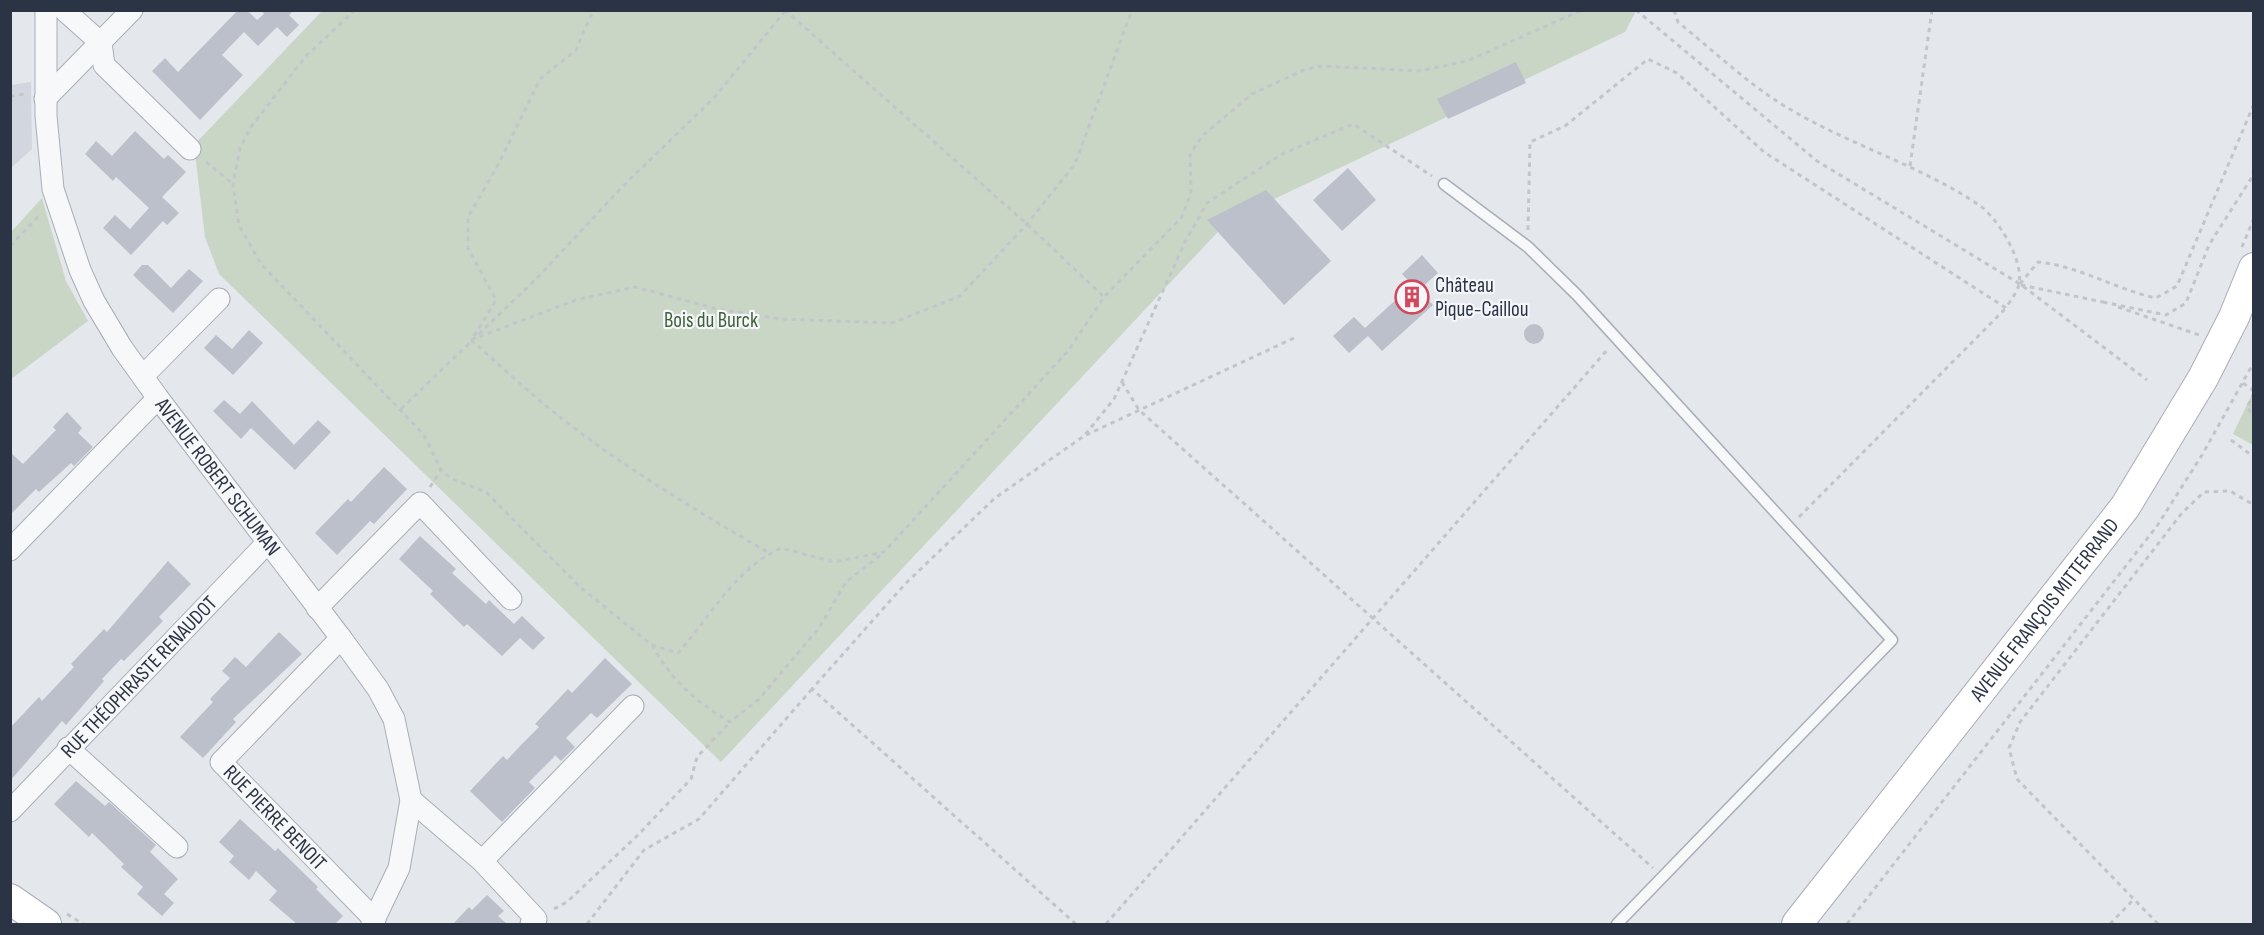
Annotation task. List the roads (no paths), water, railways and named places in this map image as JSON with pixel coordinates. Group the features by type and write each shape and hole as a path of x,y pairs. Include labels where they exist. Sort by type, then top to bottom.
{"main road":[{"name":"AVENUE FRANÇOIS MITTERRAND","path":"1797,924 2125,507 2203,378 2234,317 2246,260"},
{"name":"AVENUE FRANÇOIS MITTERRAND","path":"1821,924 2138,520 2176,464 2222,382 2253,316"},
{"path":"10,899 46,924"}],"street":[{"name":"AVENUE ROBERT SCHUMAN","path":"46,10 47,146 57,199 80,270 94,301 158,398 341,638 378,689 394,718 411,800 399,868 374,922"},
{"path":"64,10 101,43 104,65 190,149"},
{"path":"45,99 132,10"},
{"path":"143,376 219,299"},
{"path":"10,550 158,398"},
{"path":"317,608 420,503 511,599"},
{"name":"RUE THÉOPHRASTE RENAUDOT","path":"10,811 268,542"},
{"name":"RUE PIERRE BENOIT","path":"341,638 221,762 374,922"},
{"path":"482,861 633,706"},
{"path":"68,748 177,847"},
{"path":"411,800 482,861 534,922"}],"lane":[{"path":"1444,184 1528,247 1577,295 1892,640 1617,924"}],"place":[{"name":"Château Pique-Caillou","path":"1412,297"}],"park label":[{"name":"Bois du Burck","path":"711,320"}]}
